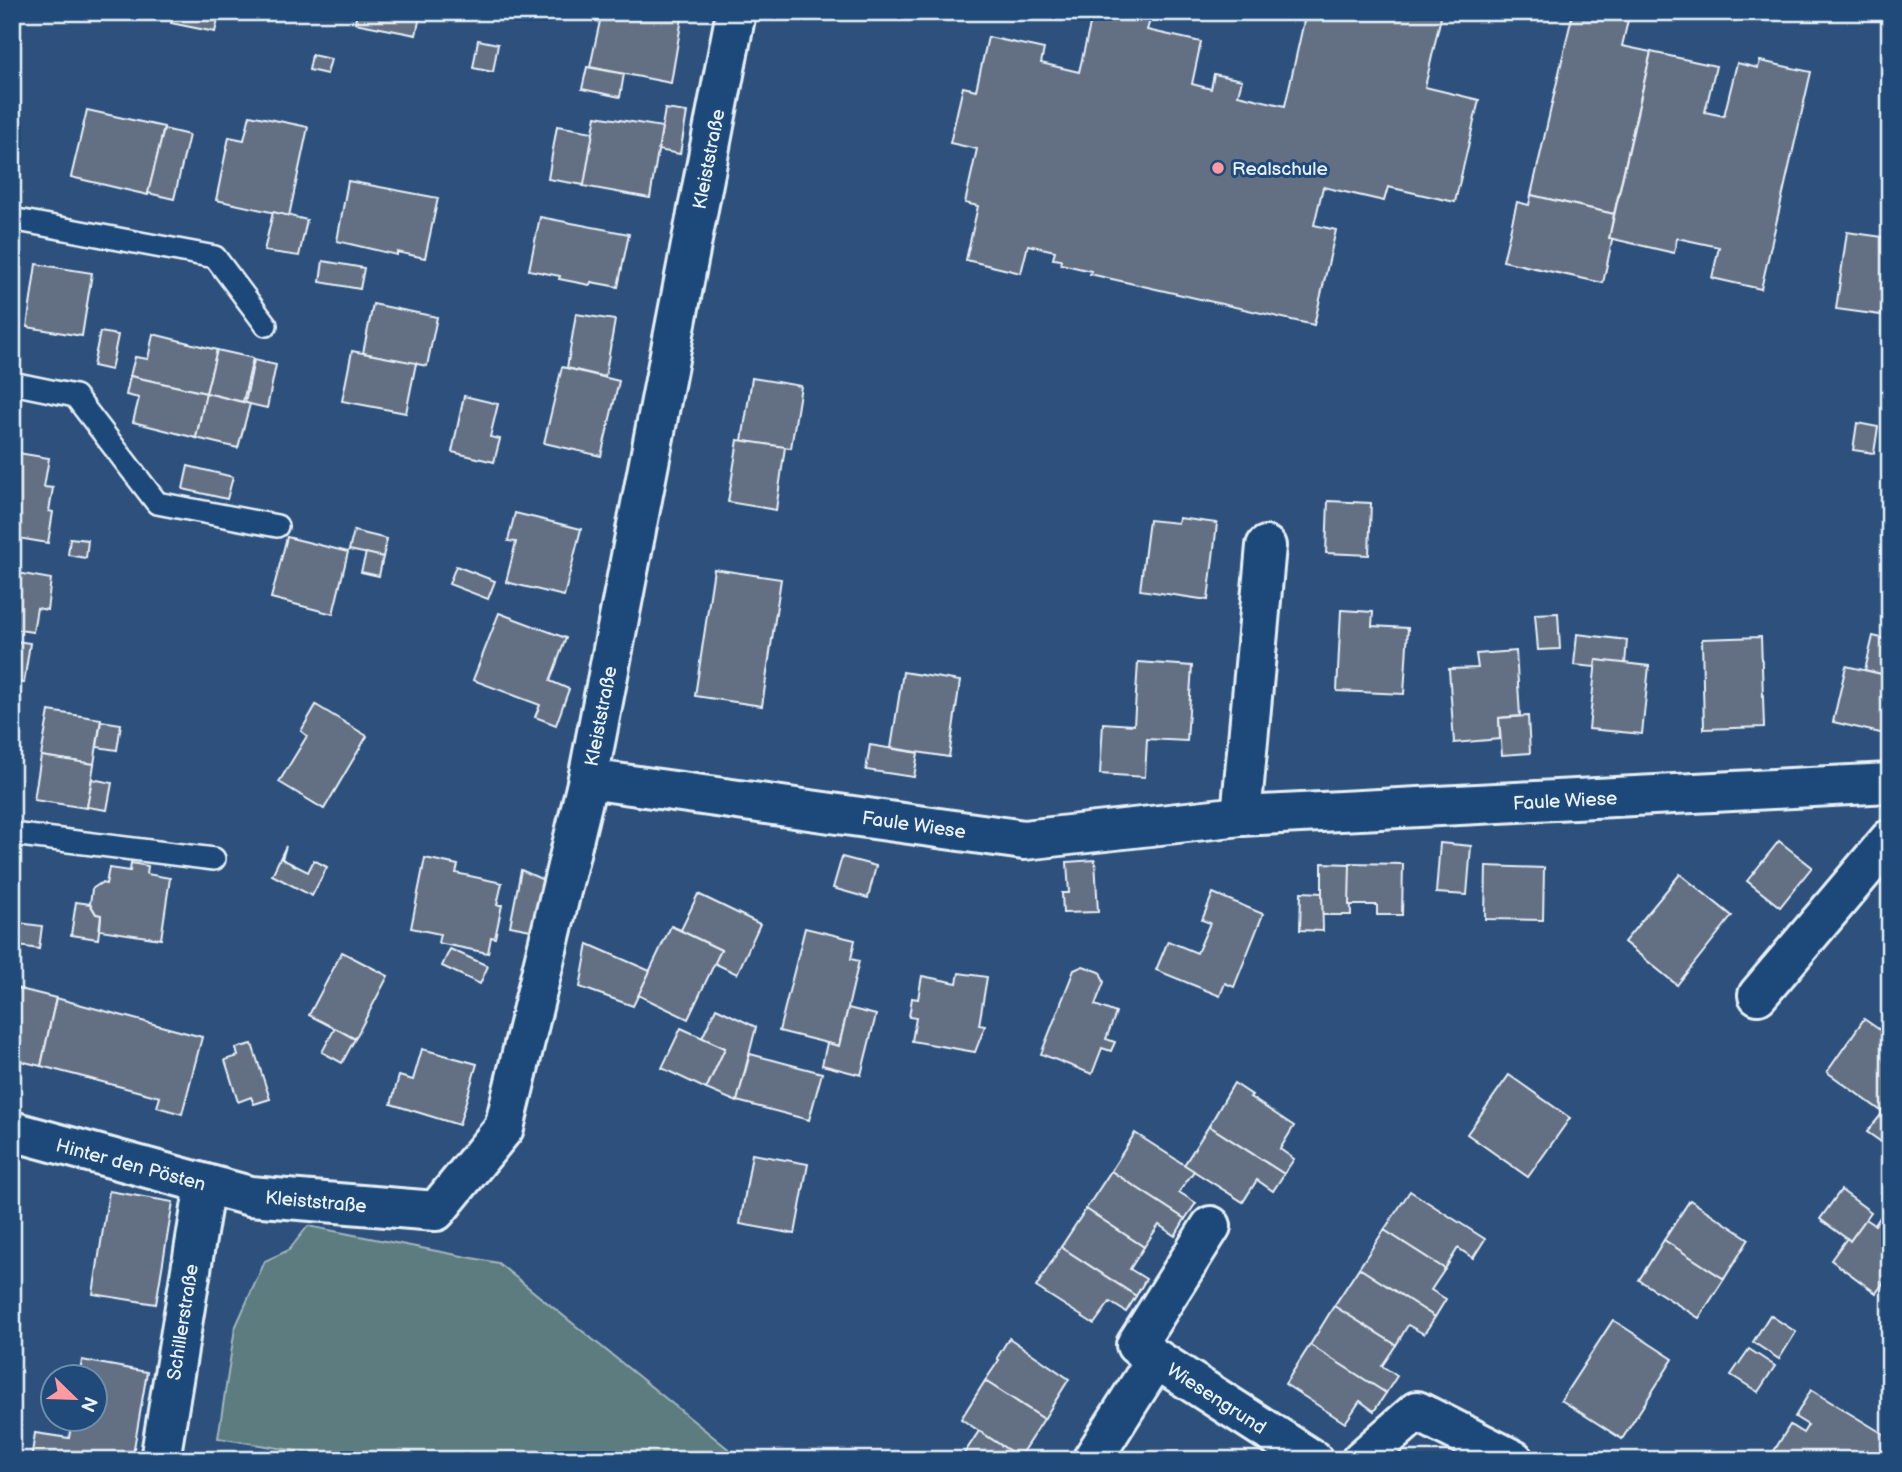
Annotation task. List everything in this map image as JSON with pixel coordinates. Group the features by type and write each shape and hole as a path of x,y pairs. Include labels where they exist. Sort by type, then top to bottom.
{"street":[{"name":"Kleiststraße","path":"250,1196 436,1211 504,1128 588,779 736,12"},
{"path":"1241,816 1266,546"},
{"name":"Faule Wiese","path":"588,779 1024,840 1241,816 1890,783"},
{"path":"1758,995 1890,839"},
{"name":"Hinter den Pösten","path":"12,1131 250,1196"},
{"name":"Schillerstraße","path":"160,1460 205,1184"},
{"name":"Wiesengrund","path":"1211,1226 1136,1345 1313,1460"},
{"name":"Wiesengrund","path":"1092,1460 1156,1359"},
{"path":"1361,1460 1417,1411 1514,1460"}],"lane":[{"path":"12,219 215,257 266,325"},
{"path":"12,383 75,396 157,503 277,526"},
{"path":"12,834 214,859"}],"green space":[{"path":"308,1226 498,1263 742,1460 351,1460 218,1438 235,1328 265,1261 289,1250"}],"building":[{"path":"174,12 220,12 215,32 171,23"},
{"path":"357,12 421,12 416,35 355,23"},
{"path":"602,12 683,12 671,83 590,67"},
{"name":"Realschule","path":"1093,12 1130,12 1151,17 1147,30 1201,42 1192,84 1211,89 1214,74 1242,80 1238,95 1285,106 1306,12 1442,12 1425,87 1479,100 1455,202 1388,187 1384,201 1323,187 1314,225 1336,230 1314,325 1090,274 1091,271 1061,264 1061,260 1053,259 1055,251 1028,245 1021,273 966,260 978,206 965,203 977,149 950,143 963,87 976,90 988,37 1044,49 1041,63 1079,72"},
{"path":"1573,12 1630,12 1622,46 1651,52 1614,214 1531,195"},
{"path":"478,40 498,44 493,72 473,68"},
{"path":"1651,52 1716,66 1705,112 1724,116 1737,63 1758,68 1760,61 1811,72 1761,289 1712,278 1719,247 1677,238 1674,253 1609,238"},
{"path":"312,55 331,59 327,74 309,70"},
{"path":"587,67 624,74 620,97 582,89"},
{"path":"665,109 687,112 680,154 658,150"},
{"path":"87,110 164,127 148,195 71,177"},
{"path":"250,115 308,127 289,216 216,200 229,137 244,140"},
{"path":"596,116 662,127 650,198 583,186"},
{"path":"557,126 593,132 584,185 548,179"},
{"path":"164,129 189,135 174,199 148,193"},
{"path":"348,181 438,198 425,258 397,252 397,255 337,241"},
{"path":"1531,195 1614,214 1609,238 1612,241 1603,283 1503,261 1517,202 1529,205"},
{"path":"273,212 307,220 299,256 264,251"},
{"path":"540,217 629,234 618,287 591,282 590,285 529,270"},
{"path":"1847,232 1890,238 1881,315 1836,309"},
{"path":"323,261 364,268 360,289 320,282"},
{"path":"36,264 92,273 82,336 27,327"},
{"path":"373,304 437,317 427,366 363,353"},
{"path":"576,314 615,320 605,377 567,368"},
{"path":"100,332 118,335 111,370 93,366"},
{"path":"153,334 217,350 206,393 130,376 135,357 148,359"},
{"path":"217,350 253,358 243,402 206,393"},
{"path":"352,351 416,363 406,413 342,401"},
{"path":"254,360 276,365 267,408 245,403"},
{"path":"562,367 619,381 601,456 544,443"},
{"path":"130,376 206,393 196,438 133,422 139,398 126,395"},
{"path":"752,378 801,386 791,448 742,441"},
{"path":"206,393 250,404 238,448 196,438"},
{"path":"464,396 498,404 490,437 500,439 494,462 452,452"},
{"path":"1857,423 1878,427 1874,453 1853,450"},
{"path":"738,440 785,447 776,510 728,502"},
{"path":"12,452 49,458 44,487 53,488 49,511 53,512 48,543 12,537"},
{"path":"188,466 233,477 227,499 183,489"},
{"path":"1328,501 1371,503 1369,555 1326,553"},
{"path":"515,513 581,529 564,596 506,582 516,542 508,541"},
{"path":"1179,518 1217,523 1208,600 1140,590 1149,520 1178,523"},
{"path":"354,531 387,539 383,557 349,550"},
{"path":"287,537 348,552 333,614 271,598"},
{"path":"70,538 88,540 86,558 68,555"},
{"path":"366,553 383,557 379,576 361,572"},
{"path":"456,566 495,581 488,599 449,584"},
{"path":"714,569 781,579 762,706 695,696"},
{"path":"12,572 51,579 47,610 37,608 33,632 12,629"},
{"path":"1341,610 1373,612 1372,626 1408,628 1404,694 1337,691"},
{"path":"499,613 566,638 550,681 569,689 556,725 535,717 540,705 473,680"},
{"path":"1558,613 1560,649 1538,650 1535,614"},
{"path":"1577,634 1627,640 1625,664 1596,660 1595,667 1574,665"},
{"path":"1873,636 1890,640 1890,676 1865,670"},
{"path":"1761,637 1764,727 1704,729 1702,639"},
{"path":"16,641 30,643 24,683 12,681"},
{"path":"1516,651 1520,716 1499,718 1500,739 1454,743 1449,669 1478,668 1476,654"},
{"path":"1596,660 1649,666 1642,734 1589,729"},
{"path":"1138,662 1192,666 1187,741 1147,739 1145,777 1100,774 1103,723 1134,725"},
{"path":"1846,666 1890,676 1889,735 1833,722"},
{"path":"903,672 960,681 949,757 891,748"},
{"path":"316,705 367,736 324,809 279,782 307,736 301,731"},
{"path":"49,711 101,719 94,764 41,756"},
{"path":"1528,716 1530,753 1502,755 1499,718"},
{"path":"101,721 121,724 117,750 97,747"},
{"path":"870,745 918,753 914,777 866,770"},
{"path":"41,756 94,764 87,808 34,800"},
{"path":"92,779 112,783 107,810 87,807"},
{"path":"1779,841 1812,867 1780,907 1747,881"},
{"path":"1440,843 1471,846 1467,895 1436,893"},
{"path":"286,846 282,859 308,872 314,860 327,867 312,896 272,875"},
{"path":"842,857 876,866 868,898 833,888"},
{"path":"425,858 458,865 456,873 502,883 497,905 502,905 495,938 491,937 488,953 438,943 440,934 411,928"},
{"path":"1095,860 1098,912 1063,913 1062,893 1069,893 1067,862"},
{"path":"131,863 148,866 147,874 170,878 161,939 100,930 101,915 96,914 90,904 92,889 101,883 106,884 109,868 130,871"},
{"path":"1322,863 1350,864 1351,915 1322,915"},
{"path":"1350,863 1403,864 1402,915 1377,915 1377,905 1349,905"},
{"path":"1486,866 1544,868 1543,920 1485,919"},
{"path":"521,870 546,881 536,931 510,926"},
{"path":"1680,874 1732,916 1677,985 1624,942"},
{"path":"1301,892 1322,893 1323,931 1300,930"},
{"path":"1213,893 1263,914 1234,987 1225,983 1220,996 1156,970 1168,941 1197,953 1210,923 1202,920"},
{"path":"698,894 760,924 737,974 714,963 721,950 671,926 681,930"},
{"path":"76,902 90,904 96,914 101,915 98,939 71,935"},
{"path":"12,922 42,926 39,949 12,945"},
{"path":"671,926 721,950 688,1019 638,995"},
{"path":"805,928 855,940 851,959 859,961 839,1046 779,1031"},
{"path":"588,944 650,971 633,1006 580,987"},
{"path":"450,949 488,966 480,984 442,966"},
{"path":"342,952 388,976 355,1039 309,1015"},
{"path":"1083,966 1100,972 1104,982 1095,1005 1116,1013 1106,1039 1115,1042 1111,1051 1102,1048 1092,1074 1041,1054 1074,970"},
{"path":"959,973 987,977 979,1025 985,1026 975,1052 912,1041 916,1018 909,1017 912,998 918,999 922,976 957,983"},
{"path":"12,987 56,998 41,1066 12,1059"},
{"path":"56,998 202,1037 182,1114 157,1107 160,1097 41,1066"},
{"path":"716,1008 756,1027 737,1102 706,1089 725,1048 702,1038"},
{"path":"848,1008 876,1015 861,1075 822,1065 827,1043 839,1046"},
{"path":"1864,1019 1890,1037 1890,1104 1884,1113 1827,1072"},
{"path":"335,1028 355,1039 342,1063 322,1052"},
{"path":"681,1028 725,1048 706,1089 662,1068"},
{"path":"252,1044 270,1099 254,1104 251,1097 238,1102 225,1060 238,1056 236,1048"},
{"path":"422,1049 477,1064 459,1125 391,1104 399,1076 413,1080"},
{"path":"750,1054 822,1073 809,1120 737,1101"},
{"path":"1509,1075 1570,1118 1528,1177 1467,1134"},
{"path":"1234,1083 1294,1126 1280,1149 1294,1159 1284,1174 1209,1126"},
{"path":"1890,1106 1890,1148 1867,1132"},
{"path":"1209,1126 1284,1174 1273,1191 1257,1180 1243,1202 1184,1165"},
{"path":"1135,1133 1194,1171 1179,1192 1196,1203 1185,1219 1111,1171"},
{"path":"752,1154 808,1164 795,1234 740,1224"},
{"path":"1111,1171 1185,1219 1175,1236 1159,1225 1144,1247 1086,1209"},
{"path":"1841,1190 1871,1212 1850,1241 1820,1219"},
{"path":"109,1191 173,1202 156,1304 93,1294"},
{"path":"1410,1191 1485,1239 1473,1258 1458,1248 1445,1269 1384,1230"},
{"path":"1690,1200 1749,1239 1724,1279 1664,1240"},
{"path":"1086,1209 1144,1247 1130,1269 1146,1279 1136,1296 1061,1247"},
{"path":"1882,1214 1890,1220 1890,1274 1876,1293 1831,1260 1847,1238 1850,1241 1866,1219 1875,1225"},
{"path":"1384,1230 1445,1269 1431,1290 1446,1299 1435,1317 1359,1268"},
{"path":"1664,1240 1724,1279 1699,1318 1639,1280"},
{"path":"1061,1247 1136,1296 1126,1312 1110,1302 1094,1324 1036,1287"},
{"path":"1359,1268 1435,1317 1424,1334 1408,1325 1396,1345 1334,1306"},
{"path":"1334,1306 1396,1345 1382,1366 1397,1376 1386,1393 1310,1345"},
{"path":"1770,1315 1796,1332 1779,1359 1753,1342"},
{"path":"1613,1320 1673,1359 1622,1439 1561,1400"},
{"path":"1009,1338 1069,1379 1044,1419 985,1381"},
{"path":"1310,1345 1386,1393 1374,1411 1360,1401 1345,1423 1285,1384"},
{"path":"1749,1349 1775,1366 1758,1392 1731,1375"},
{"path":"82,1360 104,1364 81,1364"},
{"path":"108,1365 147,1372 132,1460 31,1460 35,1433 69,1438 70,1434 108,1434"},
{"path":"985,1381 1044,1419 1019,1457 961,1419"},
{"path":"1811,1390 1890,1438 1890,1460 1788,1460 1774,1451 1790,1425 1803,1433 1808,1425 1795,1417"},
{"path":"979,1431 1019,1457 1023,1460 960,1460"}],"place":[{"name":"Realschule","path":"1218,168"}]}
